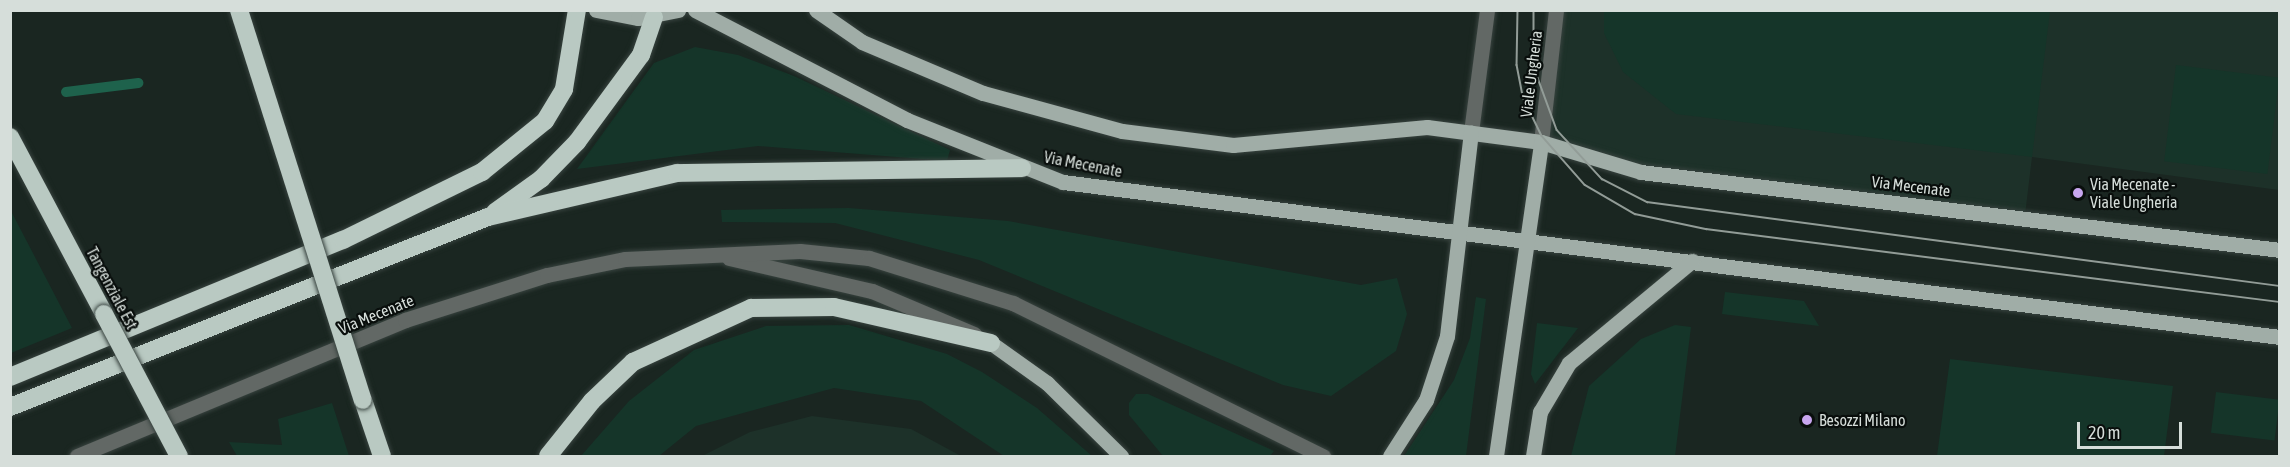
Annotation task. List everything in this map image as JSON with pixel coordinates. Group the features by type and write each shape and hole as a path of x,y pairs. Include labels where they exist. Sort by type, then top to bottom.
{"highway":[{"path":"238,10 382,456"},
{"path":"10,376 343,240 482,172 545,122 564,89 577,10"},
{"path":"488,217 541,178 577,142 641,55 654,16"},
{"name":"Tangenziale Est","path":"10,137 179,456"},
{"path":"10,407 488,217 677,174 1022,168"},
{"path":"548,456 592,401 633,362 751,308 834,307 991,343"}],"main road":[{"path":"596,10 654,16 678,10"},
{"name":"Via Mecenate","path":"695,10 908,120 1022,168 1063,182 2280,337"},
{"name":"Via Mecenate","path":"816,10 862,42 983,93 1122,131 1233,145 1427,127 1541,142 1641,172 2280,250"},
{"path":"1390,456 1426,400 1440,361 1462,234 1471,132"},
{"path":"1496,456 1524,241 1541,142"},
{"path":"1533,456 1540,412 1569,363 1692,261"},
{"name":"Via Mecenate","path":"991,343 1047,383 1121,456"}],"street":[{"path":"1471,132 1487,10"},
{"name":"Viale Ungheria","path":"1541,142 1557,10"},
{"name":"Via Mecenate","path":"77,456 473,296 614,261 702,252 800,251 869,258 931,273 1013,303 1323,456"},
{"name":"Via Mecenate","path":"702,252 872,291 991,343"}],"shaded area":[{"path":"1561,11 2279,11 2279,190 2032,157 2025,215 1644,169 1544,140"},
{"path":"1604,11 2050,11 2032,157 1676,114 1623,72 1604,33"},
{"path":"695,47 738,55 794,76 950,150 947,161 758,146 577,169 654,63"},
{"path":"2176,65 2279,78 2267,174 2164,161"},
{"path":"849,208 1008,221 1361,285 1397,278 1407,314 1396,351 1331,396 1283,385 979,260 835,223 722,222 721,210"},
{"path":"11,211 72,328 10,353"},
{"path":"1725,292 1804,301 1819,326 1722,314"},
{"path":"1476,297 1486,299 1466,456 1404,456 1454,380 1470,338"},
{"path":"1537,323 1578,328 1535,384 1531,374"},
{"path":"849,325 947,354 982,372 1037,408 1092,456 1004,456 921,401 834,388 696,426 659,456 581,456 629,401 694,350 766,326"},
{"path":"1675,325 1691,327 1675,456 1571,456 1589,386 1641,339"},
{"path":"1950,359 2173,386 2164,456 1937,456"},
{"path":"2216,392 2280,400 2275,440 2211,433"},
{"path":"1136,394 1148,394 1274,451 1270,456 1163,456 1129,415 1129,403"},
{"path":"332,403 349,456 237,456 229,442 282,445 278,419"},
{"path":"812,416 911,429 961,456 702,456 750,432"}],"waterway":[{"path":"66,92 138,83"}],"tram line":[{"path":"1518,10 1517,65 1523,97 1542,136 1585,185 1635,214 1706,229 2280,302"},
{"path":"1534,10 1534,67 1557,130 1602,179 1647,202 2280,286"}],"place":[{"name":"Via Mecenate - Viale Ungheria","path":"2078,193"},
{"name":"Besozzi Milano","path":"1807,420"}]}
